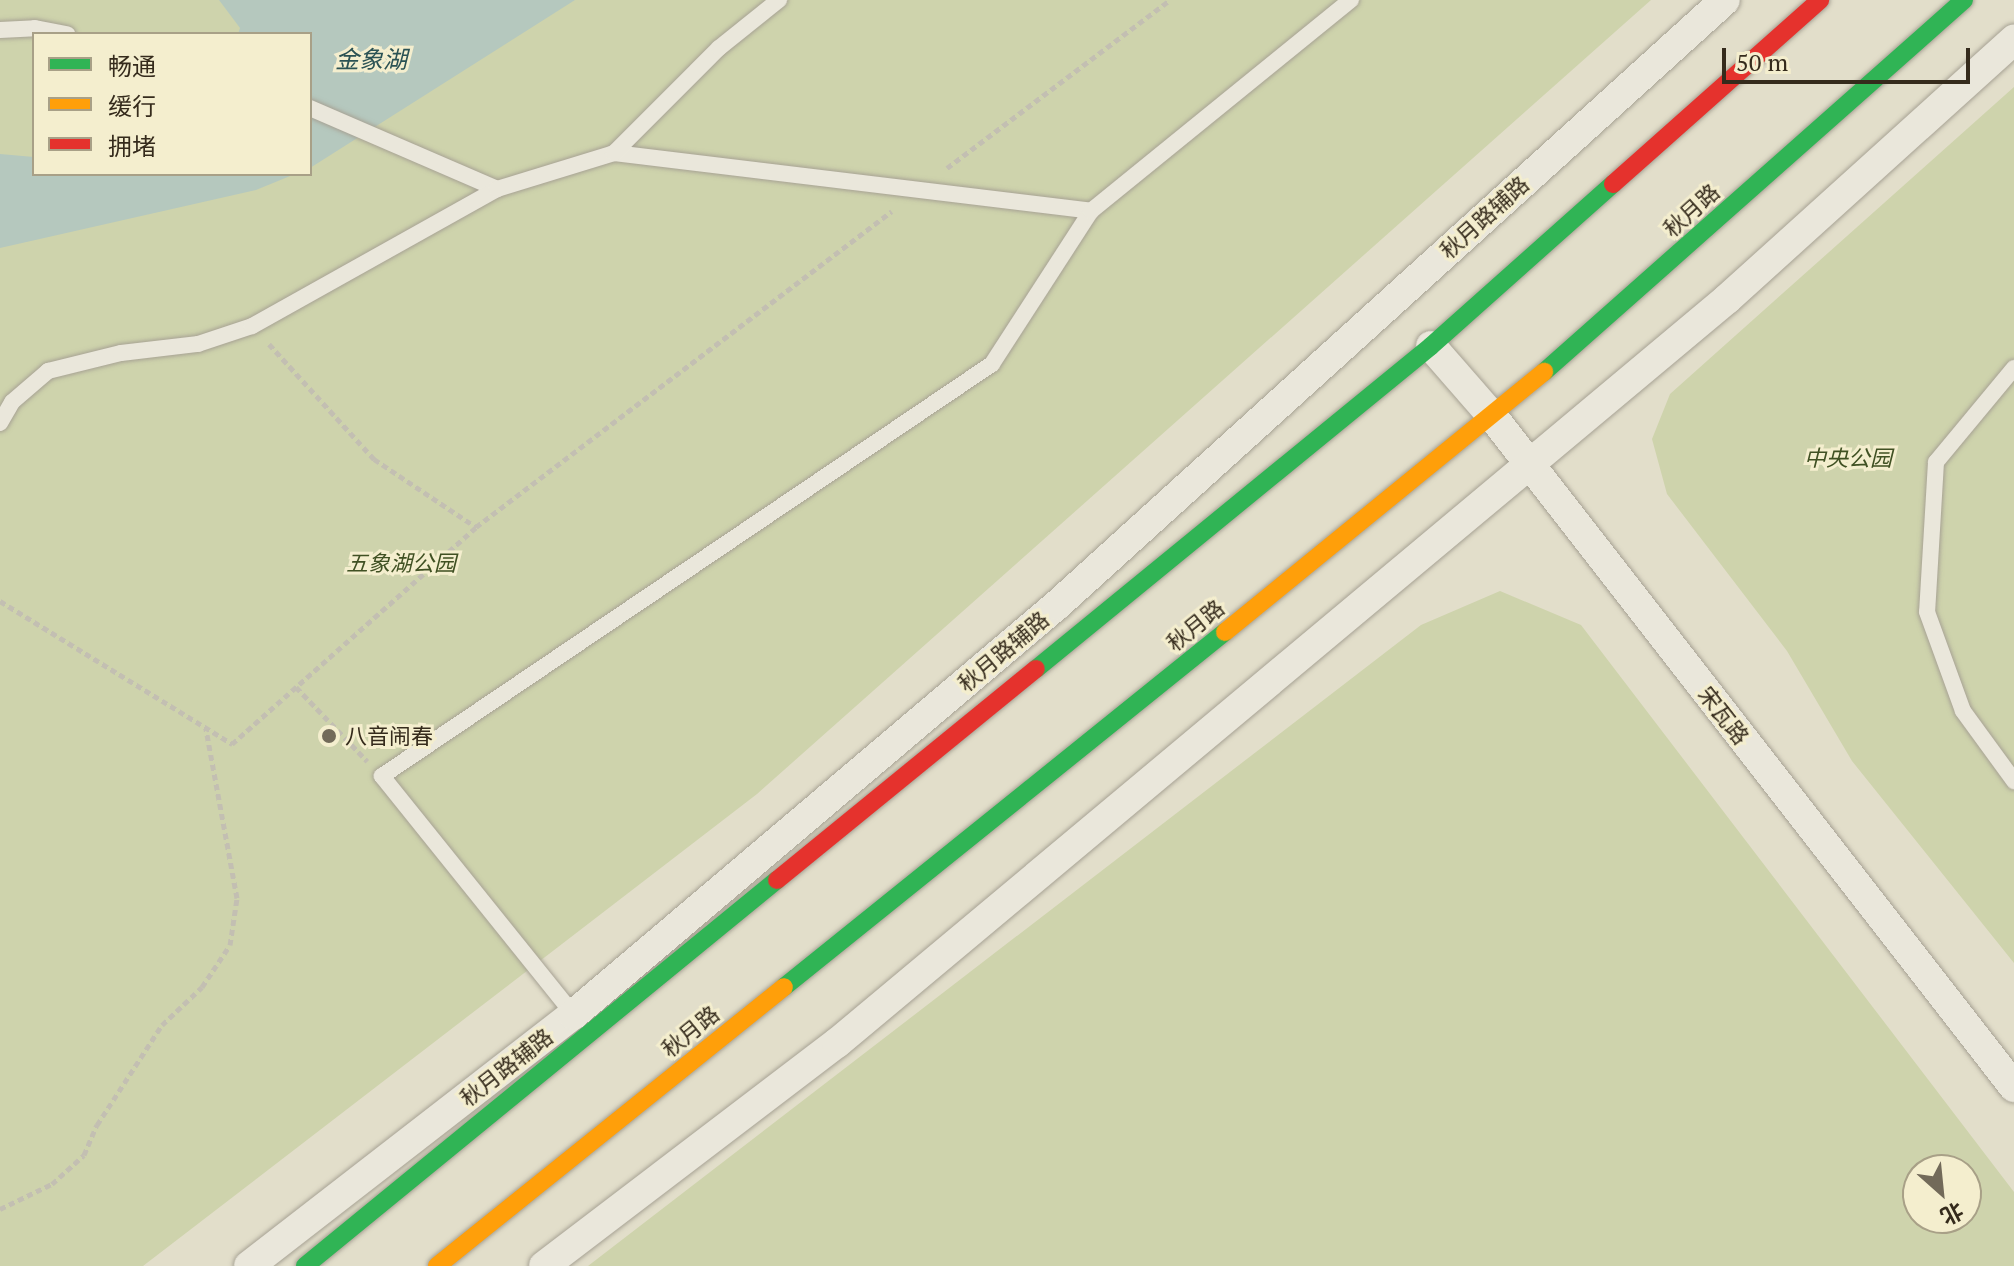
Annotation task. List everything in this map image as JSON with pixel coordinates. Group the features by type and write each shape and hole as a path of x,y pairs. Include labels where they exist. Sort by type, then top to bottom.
{"main road":[{"path":"305,1266 582,1025 1431,346 1820,0"},
{"name":"秋月路","path":"437,1266 1493,417 1964,0"}],"street":[{"name":"秋月路辅路","path":"249,1266 582,1025 1057,605 1725,0"},
{"path":"544,1266 837,1043 1727,299 2014,40"},
{"name":"宋瓦路","path":"1431,346 1493,417 2014,1087"}],"lane":[{"path":"614,153 719,48 779,0"},
{"path":"582,1025 382,776 992,364 1091,211 1351,0"},
{"path":"0,30 35,28 56,32"},
{"path":"312,109 497,189"},
{"path":"0,423 12,402 48,371 121,353 198,344 252,326 497,189 614,153 1091,211"},
{"path":"2014,368 1936,462 1927,612 1963,711 2014,781"}],"path":[{"path":"0,601 232,744 476,527 1170,0"},
{"path":"252,326 374,459 476,527"},
{"path":"296,687 382,776"},
{"path":"0,1209 52,1184 84,1155 97,1125 162,1025 202,987 230,945 237,898 206,728"}],"green space":[{"name":"五象湖公园","path":"0,0 1651,0 757,794 143,1266 0,1266"},
{"name":"中央公园","path":"2014,87 2014,963 1852,761 1787,651 1667,494 1652,439 1670,394"},
{"path":"1500,591 1581,625 2014,1192 2014,1266 588,1266 1421,625"}],"water":[{"name":"金象湖","path":"219,0 575,0 312,167 312,32 239,32 240,28"},
{"path":"0,154 32,157 32,176 290,176 256,190 0,248"}],"traffic: fast":[{"path":"1544,372 1964,0"},
{"path":"1036,669 1431,346 1613,184"},
{"path":"784,987 1225,632"},
{"path":"305,1266 777,880"}],"traffic: slow":[{"path":"1225,632 1544,372"},
{"path":"437,1266 784,987"}],"traffic: jam":[{"path":"1613,184 1820,0"},
{"path":"777,880 1036,669"}],"place":[{"name":"八音闹春","path":"329,736"}]}
